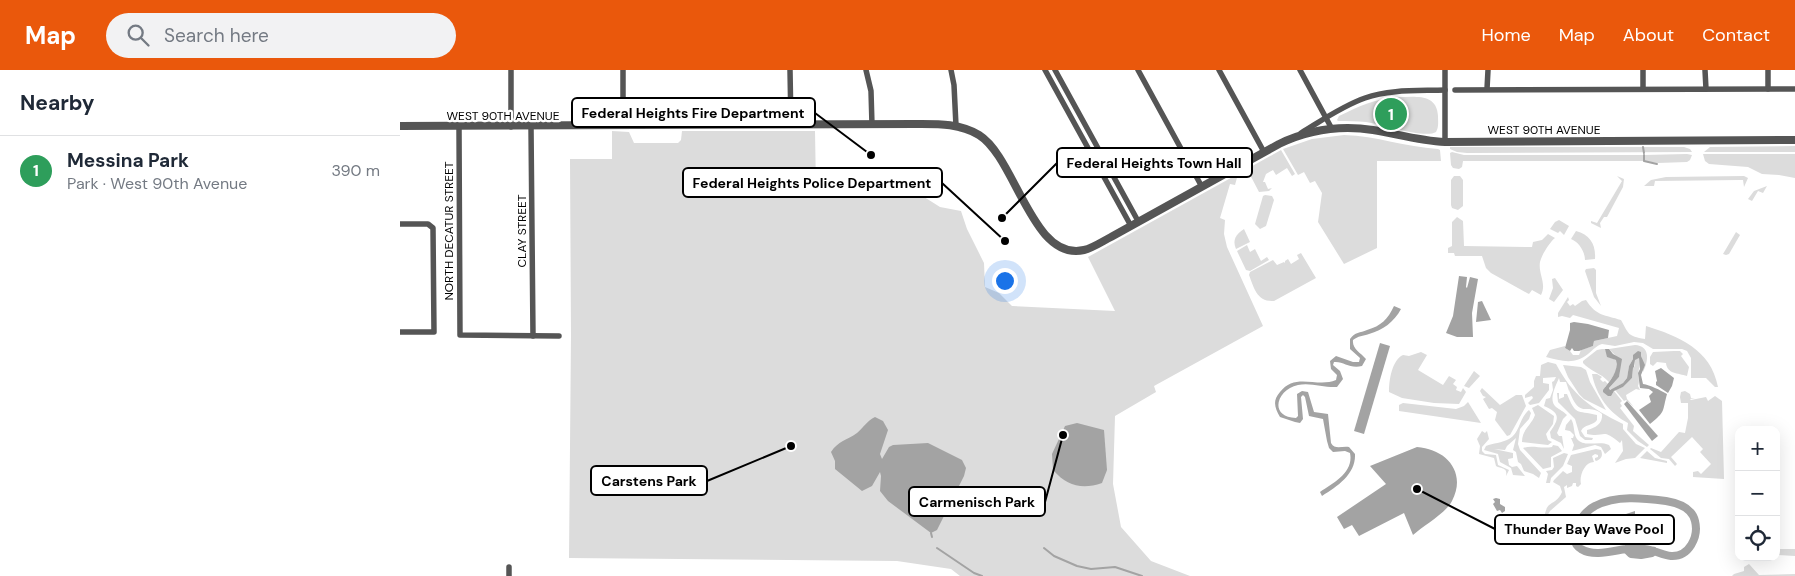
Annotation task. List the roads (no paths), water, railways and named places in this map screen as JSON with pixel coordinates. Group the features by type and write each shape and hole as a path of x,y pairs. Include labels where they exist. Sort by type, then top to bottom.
{"street":[{"path":"511,70 511,127"},
{"path":"623,70 623,126"},
{"path":"790,70 791,125"},
{"path":"866,70 871,91 872,125"},
{"path":"951,70 954,85 956,126"},
{"path":"1045,70 1131,226"},
{"path":"1055,70 1138,222"},
{"path":"1138,70 1202,187"},
{"path":"1220,70 1264,152"},
{"path":"1300,70 1332,129"},
{"path":"1445,70 1445,142"},
{"path":"1488,70 1488,89"},
{"path":"1643,70 1643,89"},
{"path":"1706,70 1706,89"},
{"path":"1768,70 1768,89"},
{"path":"1454,90 1795,89"},
{"name":"WEST 90TH AVENUE","path":"400,126 956,126 980,136 996,150 1040,228 1054,244 1067,250 1084,250 1354,103 1382,94 1401,91 1445,90"},
{"path":"1065,106 1073,102"},
{"name":"NORTH DECATUR STREET","path":"459,127 460,335 533,336"},
{"name":"CLAY STREET","path":"531,127 533,336"},
{"name":"WEST 90TH AVENUE","path":"1294,136 1321,130 1366,129 1422,141 1445,142 1795,140"},
{"path":"400,224 428,224 433,228 434,332 400,332"},
{"path":"533,336 559,336"},
{"path":"509,567 509,576"}],"waterway":[{"path":"1643,147 1644,153"},
{"path":"1644,155 1644,161 1657,164"},
{"path":"1626,549 1652,550 1671,556 1683,553 1688,550 1694,539 1696,527 1693,516 1688,509 1680,505 1639,498 1612,500 1603,503 1590,509 1580,519 1574,538 1576,544 1581,549 1592,553 1626,549 1631,554 1641,555 1654,551"},
{"path":"931,533 932,537"},
{"path":"937,548 974,573 982,576"},
{"path":"1044,548 1054,556 1077,566 1091,569 1115,567 1142,576"}],"place":[{"name":"Messina Park","path":"1391,114"},
{"name":"Federal Heights Fire Department","path":"871,155"},
{"name":"Federal Heights Town Hall","path":"1002,218"},
{"name":"Federal Heights Police Department","path":"1005,241"},
{"name":"Carmenisch Park","path":"1063,435"},
{"name":"Carstens Park","path":"791,446"},
{"name":"Thunder Bay Wave Pool","path":"1417,489"}]}
